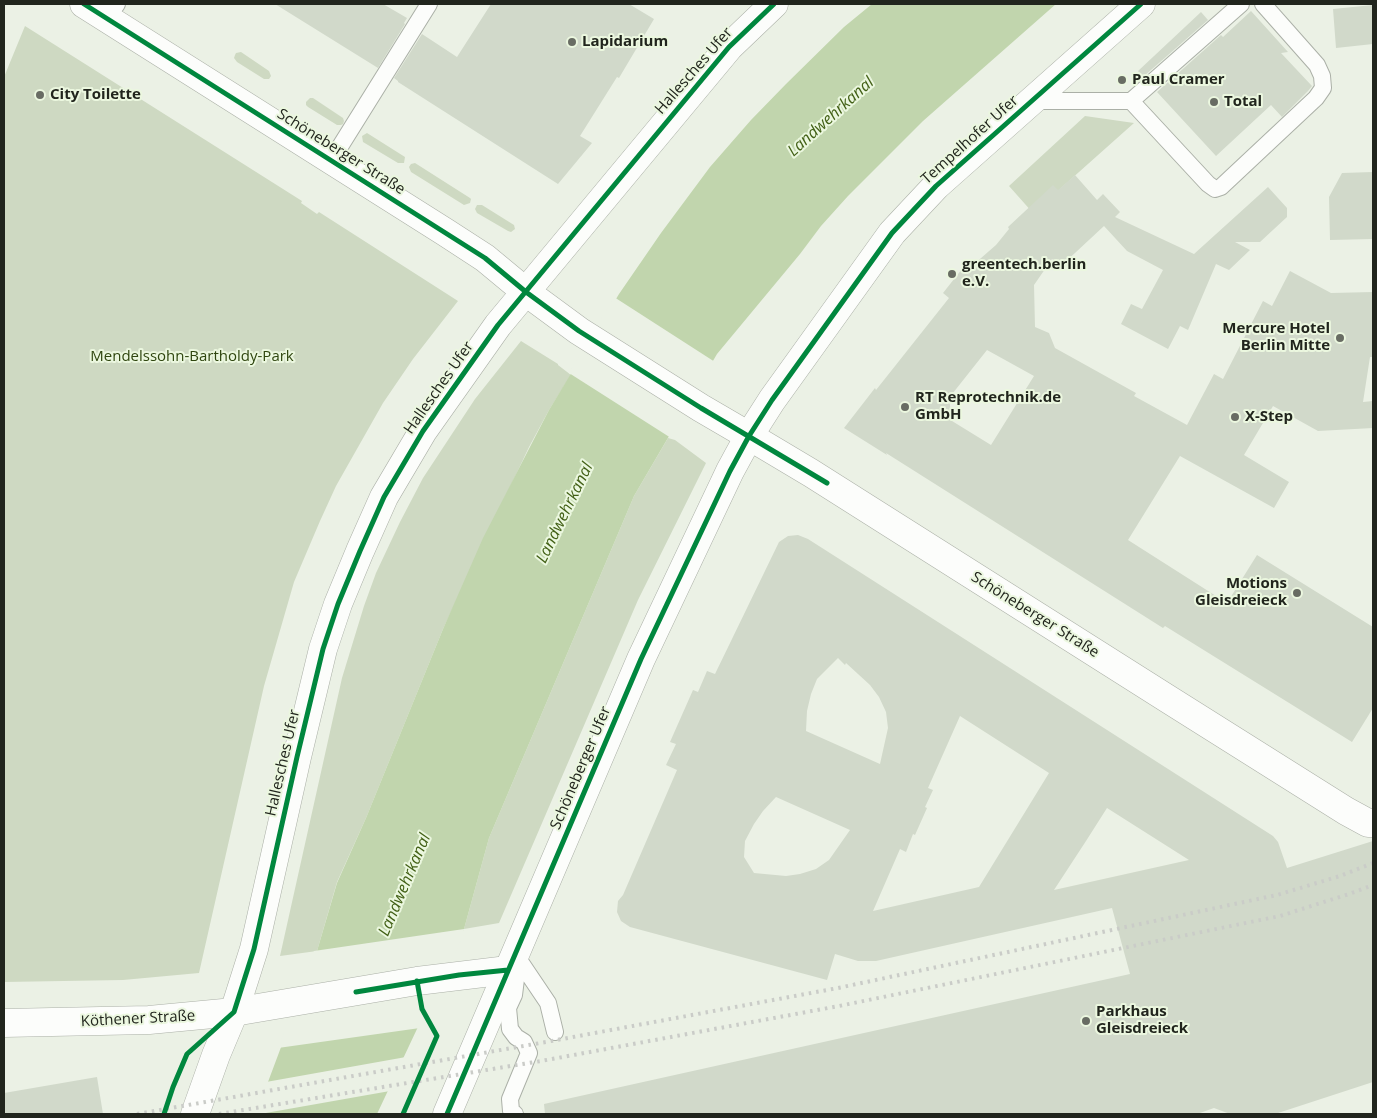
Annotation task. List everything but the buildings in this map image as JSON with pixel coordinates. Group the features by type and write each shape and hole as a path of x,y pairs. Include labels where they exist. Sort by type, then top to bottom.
{"main road":[{"name":"Schöneberger Straße","path":"84,4 112,11 331,161 485,258 526,292 579,331 697,406 811,473 1346,810 1368,823 1373,823"},
{"name":"Hallesches Ufer","path":"195,1114 234,1012 254,949 323,649 338,604 384,497 423,431 498,325 729,47 774,4"},
{"name":"Tempelhofer Ufer","path":"749,436 772,400 892,233 936,186 1141,4"},
{"name":"Schöneberger Ufer","path":"447,1114 641,659 730,471 749,436"},
{"name":"Köthener Straße","path":"4,1023 150,1020 234,1012 459,975 511,962"}],"lane":[{"path":"331,161 429,4"},
{"path":"1032,102 1131,102 1241,4"},
{"path":"1131,102 1208,184 1215,189 1222,186 1316,98 1323,88 1322,76 1317,65 1262,4"},
{"path":"511,962 548,1003 556,1032"},
{"path":"511,962 516,979 514,995 508,1008 510,1030 524,1042 529,1053 510,1099 511,1111 515,1114"}],"green space":[{"name":"Mendelssohn-Bartholdy-Park","path":"25,26 302,201 301,203 317,214 319,212 458,301 413,359 383,403 336,486 294,582 264,686 199,973 123,980 4,982 4,77"},
{"path":"241,52 269,71 271,76 269,79 264,79 237,62 234,58 235,55"},
{"path":"313,98 343,118 343,124 337,125 308,107 306,102"},
{"path":"1085,116 1134,123 1033,213 1009,186"},
{"path":"367,133 405,157 404,163 398,163 363,142 362,136"},
{"path":"415,163 470,198 470,203 464,205 411,172 409,167"},
{"path":"477,205 482,205 514,225 515,229 511,232 508,231 477,213 475,209"},
{"path":"521,341 558,364 571,375 529,447 443,629 366,818 337,882 317,951 280,956 342,678 376,573 423,478 475,399"},
{"path":"668,438 675,440 706,463 638,600 499,923 464,929 489,838 634,496"}],"water":[{"name":"Landwehrkanal","path":"872,4 1056,4 923,121 848,196 821,226 717,354 634,496 489,838 464,929 377,1114 256,1114 317,951 337,883 483,538 549,410 619,294 710,167 751,120 786,84 844,27"}],"pier":[{"path":"614,297 715,362 671,438 569,373"},
{"path":"464,929 463,936 420,1028 278,1048 314,951"},
{"path":"406,1057 390,1091 254,1114 266,1082"}],"railway":[{"path":"137,1114 838,988 1277,895 1340,876 1373,863"},
{"path":"219,1114 541,1061 839,1006 1280,916 1373,885"}],"cycle path":[{"path":"84,4 485,258 526,292 579,331 701,408 827,483"},
{"path":"164,1114 187,1054 234,1012 254,949 323,649 338,604 384,497 423,431 498,325 729,47 774,4"},
{"path":"447,1114 641,659 730,471 749,436 772,400 892,233 936,186 1141,4"},
{"path":"356,992 459,975 508,970"},
{"path":"403,1114 437,1036 422,1009 417,981"}],"place":[{"name":"Lapidarium","path":"572,42"},
{"name":"Paul Cramer","path":"1122,80"},
{"name":"City Toilette","path":"40,95"},
{"name":"Total","path":"1214,102"},
{"name":"greentech.berlin e.V.","path":"952,274"},
{"name":"Mercure Hotel Berlin Mitte","path":"1340,338"},
{"name":"RT Reprotechnik.de GmbH","path":"905,407"},
{"name":"X-Step","path":"1235,417"},
{"name":"Motions Gleisdreieck","path":"1297,593"},
{"name":"Parkhaus Gleisdreieck","path":"1086,1021"}]}
